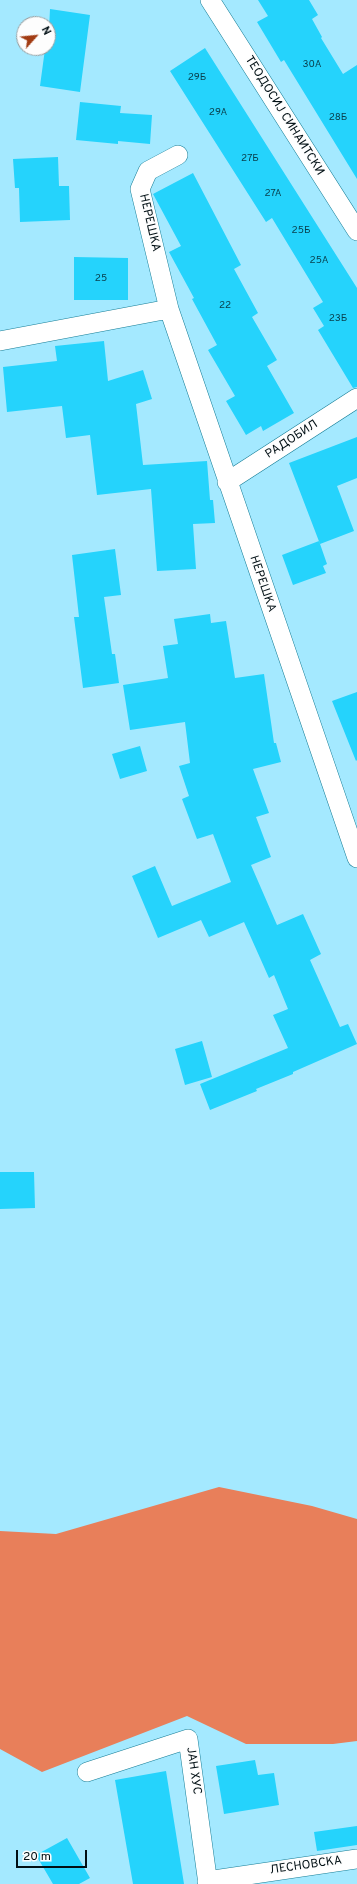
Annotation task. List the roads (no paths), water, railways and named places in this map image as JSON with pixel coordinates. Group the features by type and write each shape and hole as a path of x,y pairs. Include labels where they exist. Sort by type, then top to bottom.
{"street":[{"name":"ТЕОДОСИЈ СИНАИТСКИ","path":"210,0 357,231"},
{"name":"НЕРЕШКА","path":"178,156 148,171 140,189 169,309 357,858"},
{"path":"0,341 169,309"},
{"name":"РАДОБИЛ","path":"227,482 357,398"},
{"name":"ЈАН ХУС","path":"87,1772 188,1739 208,1882"},
{"name":"ЛЕСНОВСКА","path":"208,1882 357,1859"}]}
